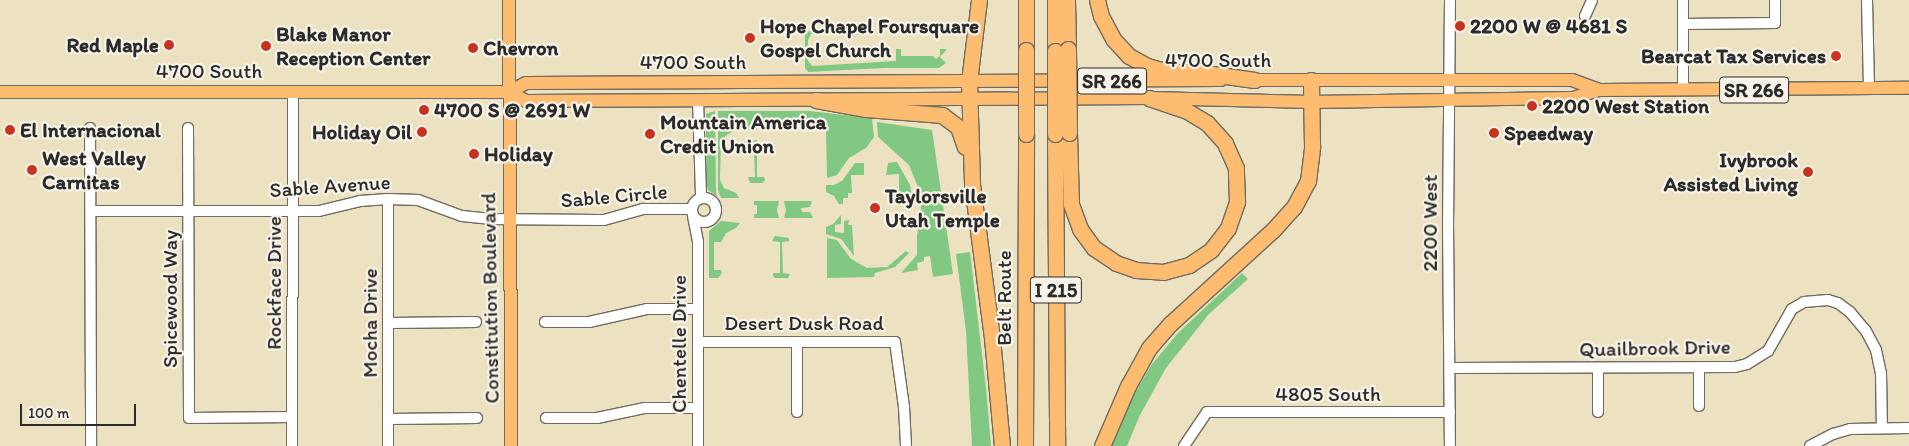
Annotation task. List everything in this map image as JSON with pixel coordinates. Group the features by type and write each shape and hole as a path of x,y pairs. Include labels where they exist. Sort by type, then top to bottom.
{"highway":[{"path":"972,184 969,81 978,0"},
{"name":"Belt Route","path":"1025,446 1026,0"},
{"name":"I 215","path":"1055,0 1061,50 1062,134 1057,446"},
{"path":"1061,50 1066,0"},
{"path":"1097,0 1101,16 1114,40 1130,56 1147,66 1170,72 1198,72 1254,80"},
{"path":"1102,446 1128,386 1149,348 1170,324 1247,251 1273,230 1294,207 1308,180 1312,146 1311,80"},
{"path":"1062,134 1071,204 1080,229 1094,248 1116,263 1136,270 1163,272 1189,265 1211,250 1228,228 1238,195 1236,168 1224,143 1207,124 1187,111 1148,98"},
{"path":"816,100 866,109 930,113 947,117 955,124 962,135 972,184 992,338 1002,446"}],"main road":[{"name":"Constitution Boulevard","path":"509,0 511,446"},
{"name":"4700 South","path":"509,92 526,83 1254,80 1572,80 1599,90"},
{"name":"4700 South","path":"0,92 509,92 526,101 1148,98 1312,102 1573,98 1599,90 1909,88"}],"street":[{"name":"2200 West","path":"1450,0 1448,223 1450,446"},
{"path":"1585,16 1592,0"},
{"path":"1683,0 1683,90"},
{"path":"1683,24 1775,23 1775,0"},
{"path":"1867,0 1869,88"},
{"name":"Rockface Drive","path":"292,446 293,91"},
{"path":"698,100 701,198 695,200 692,213 699,221 710,220"},
{"path":"90,128 91,446"},
{"name":"Spicewood Way","path":"188,128 189,418 292,417"},
{"name":"Chentelle Drive","path":"698,242 716,213 716,206 710,199 701,198"},
{"name":"Sable Avenue","path":"91,211 319,211 360,200 388,199 418,200 475,218 509,219"},
{"name":"Mocha Drive","path":"388,199 388,446"},
{"name":"Sable Circle","path":"509,219 604,220 643,209 692,213"},
{"name":"Chentelle Drive","path":"692,213 698,242 698,446"},
{"name":"Quailbrook Drive","path":"1450,368 1735,368 1748,364 1768,351 1792,309 1804,302 1817,300 1838,303 1862,326 1876,350 1881,373 1882,428"},
{"path":"546,322 589,322 647,309 698,309"},
{"path":"388,323 476,322"},
{"name":"Desert Dusk Road","path":"698,342 895,342 904,407 906,446"},
{"path":"797,342 797,412"},
{"path":"1598,368 1598,412"},
{"path":"1699,368 1699,406"},
{"path":"546,418 597,418 634,409 698,408"},
{"name":"4805 South","path":"1184,446 1207,412 1450,412"},
{"path":"388,419 477,418"},
{"path":"1810,446 1833,434 1850,429 1909,428"}],"green space":[{"path":"810,31 858,31 860,34 851,36 846,33 811,34 808,40 808,61 812,66 896,61 896,49 901,49 901,56 933,56 936,59 940,56 940,49 947,49 940,57 946,63 939,68 884,68 808,72 805,68 805,33"},
{"path":"715,111 717,196 708,190 706,183 706,114"},
{"path":"718,111 809,111 872,118 874,137 866,148 849,158 837,175 827,178 826,128 816,129 816,122 757,122 757,130 735,130 725,136 721,142 720,180 724,188 736,193 739,198 721,198 718,190"},
{"path":"877,122 932,130 953,274 933,277 930,256 924,257 924,261 917,263 918,270 901,273 917,255 917,236 921,209 920,192 909,165 878,137"},
{"path":"757,140 757,177 764,177 765,180 762,183 750,183 748,177 755,177 754,149 747,146 732,147 736,143"},
{"path":"897,162 910,185 914,206 907,206 908,201 903,201 903,197 899,198 899,174 886,175 888,163"},
{"path":"855,163 864,163 864,175 851,175 852,193 848,193 848,198 843,198 843,204 839,204 834,196 826,192 826,185 834,185 842,181"},
{"path":"754,201 779,201 777,210 779,218 754,218 754,214 757,214 757,205 754,205"},
{"path":"784,201 812,201 810,207 801,208 802,212 810,212 813,218 784,218 786,210"},
{"path":"841,215 841,224 835,225 835,232 844,233 844,221 849,220 848,225 852,225 854,256 841,239 826,234 826,227 833,224"},
{"path":"721,221 740,223 736,228 726,233 721,242 714,242 714,270 721,270 722,273 718,278 709,278 709,231"},
{"path":"775,236 789,238 789,241 782,242 783,273 790,274 788,278 775,278 773,276 773,273 780,273 780,242 772,241"},
{"path":"827,238 837,240 851,259 867,268 887,267 906,251 909,253 895,267 875,273 874,277 827,278"},
{"path":"970,252 991,446 972,446 966,331 956,254"},
{"path":"1242,273 1248,279 1209,314 1166,368 1140,415 1127,446 1110,446 1124,412 1152,364 1178,333"}],"place":[{"name":"2200 W @ 4681 S","path":"1460,26"},
{"name":"Hope Chapel Foursquare Gospel Church","path":"750,38"},
{"name":"Red Maple","path":"169,45"},
{"name":"Blake Manor Reception Center","path":"266,46"},
{"name":"Chevron","path":"473,48"},
{"name":"Bearcat Tax Services","path":"1836,56"},
{"name":"2200 West Station","path":"1532,106"},
{"name":"4700 S @ 2691 W","path":"424,110"},
{"name":"El Internacional","path":"10,130"},
{"name":"Holiday Oil","path":"422,132"},
{"name":"Speedway","path":"1494,133"},
{"name":"Mountain America Credit Union","path":"650,134"},
{"name":"Holiday","path":"474,154"},
{"name":"West Valley Carnitas","path":"32,170"},
{"name":"Ivybrook Assisted Living","path":"1808,172"},
{"name":"Taylorsville Utah Temple","path":"875,208"}]}
